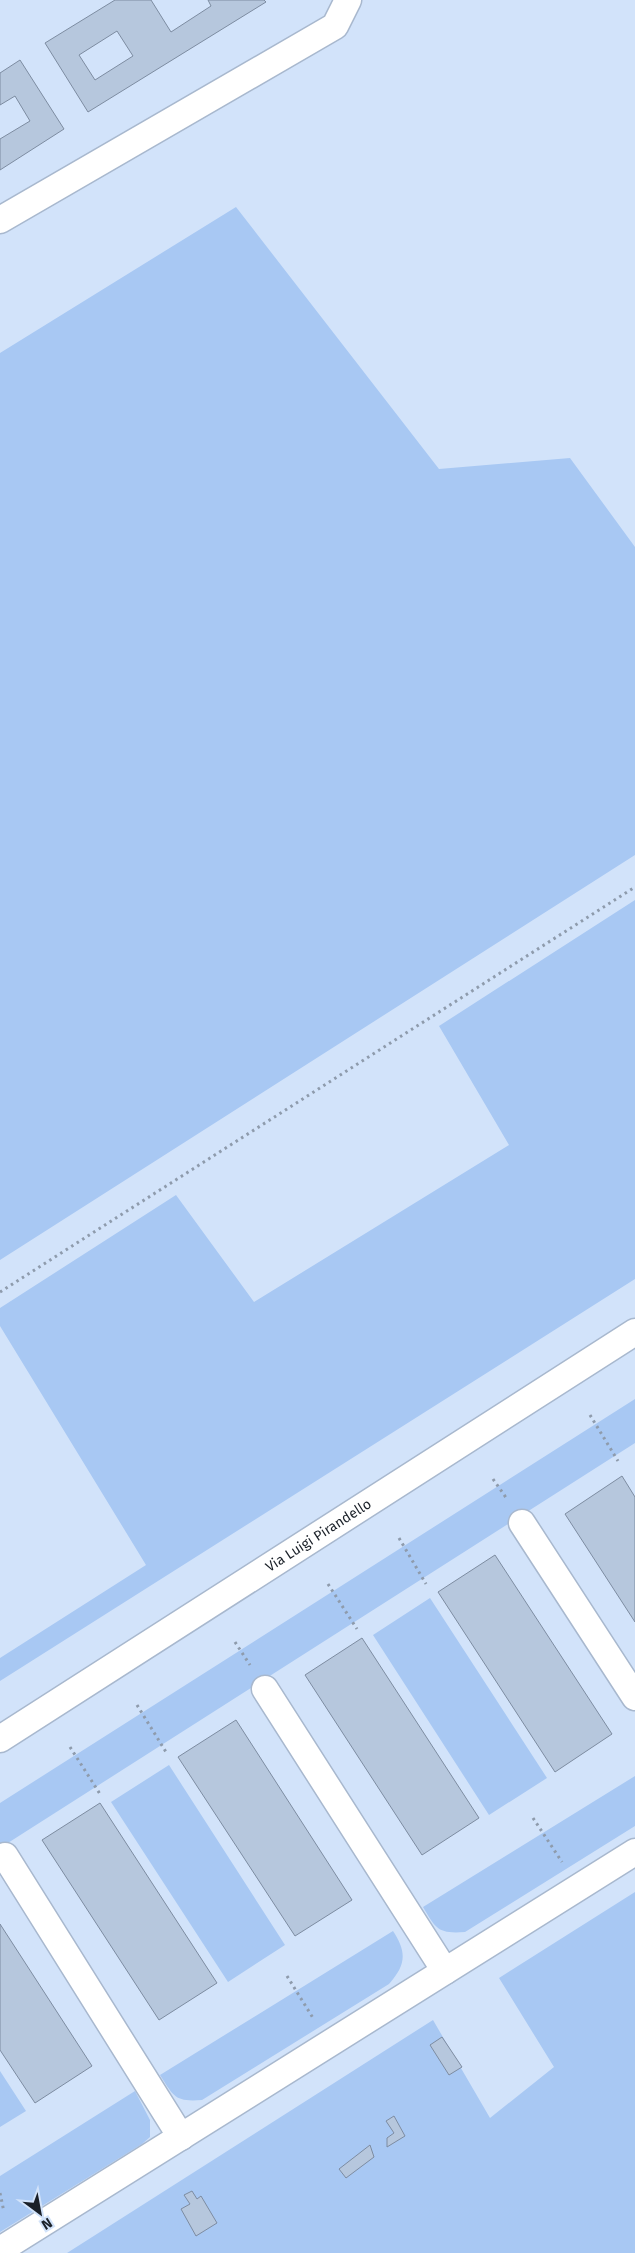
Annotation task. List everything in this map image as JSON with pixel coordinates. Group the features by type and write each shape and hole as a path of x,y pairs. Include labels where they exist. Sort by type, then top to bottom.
{"street":[{"path":"0,220 335,26 348,0"},
{"name":"Via Luigi Pirandello","path":"0,1739 635,1332"},
{"path":"522,1523 635,1697"},
{"path":"265,1688 446,1971"},
{"path":"0,2250 635,1852"},
{"path":"4,1856 181,2137"}],"path":[{"path":"0,1292 635,887"},
{"path":"590,1416 618,1461"},
{"path":"399,1538 426,1584"},
{"path":"328,1584 357,1629"},
{"path":"137,1705 166,1752"},
{"path":"70,1747 100,1794"},
{"path":"533,1818 578,1888"},
{"path":"287,1976 330,2044"}],"shaded area":[{"path":"236,207 439,469 570,458 635,547 635,855 0,1260 0,353"},
{"path":"635,900 635,1279 0,1681 0,1658 146,1565 0,1326 0,1308 176,1195 254,1302 509,1145 439,1026"},
{"path":"635,1399 635,1443 0,1848 0,1803"},
{"path":"430,1598 547,1778 489,1815 373,1635"},
{"path":"169,1765 285,1945 228,1982 111,1802"},
{"path":"635,1776 635,1826 465,1932 443,1931 431,1920 423,1907"},
{"path":"635,1892 635,2253 67,2253 433,2020 490,2118 554,2067 499,1978"},
{"path":"393,1931 401,1945 403,1958 399,1971 389,1984 202,2100 181,2099 172,2093 160,2075"},
{"path":"0,2071 26,2111 0,2127"},
{"path":"135,2091 150,2120 150,2137 142,2144 0,2232 0,2176"}],"building":[{"path":"115,0 151,0 171,32 211,6 208,0 264,0 266,2 88,112 45,43","holes":["117,31 133,56 95,80 79,55"]},
{"path":"20,60 64,129 0,170 0,139 30,121 15,96 0,105 0,73"},
{"path":"622,1476 635,1497 635,1622 565,1514"},
{"path":"495,1555 612,1734 555,1772 438,1592"},
{"path":"362,1638 479,1818 422,1855 305,1675"},
{"path":"236,1720 352,1900 295,1936 178,1757"},
{"path":"100,1803 217,1983 159,2020 42,1840"},
{"path":"0,1924 92,2066 35,2103 0,2050"},
{"path":"442,2037 462,2067 449,2075 430,2045"},
{"path":"394,2116 405,2136 387,2147 387,2138 394,2133 386,2121"},
{"path":"370,2145 374,2157 346,2178 339,2169"},
{"path":"192,2191 197,2199 201,2196 217,2223 196,2236 181,2209 190,2204 184,2195"}]}
